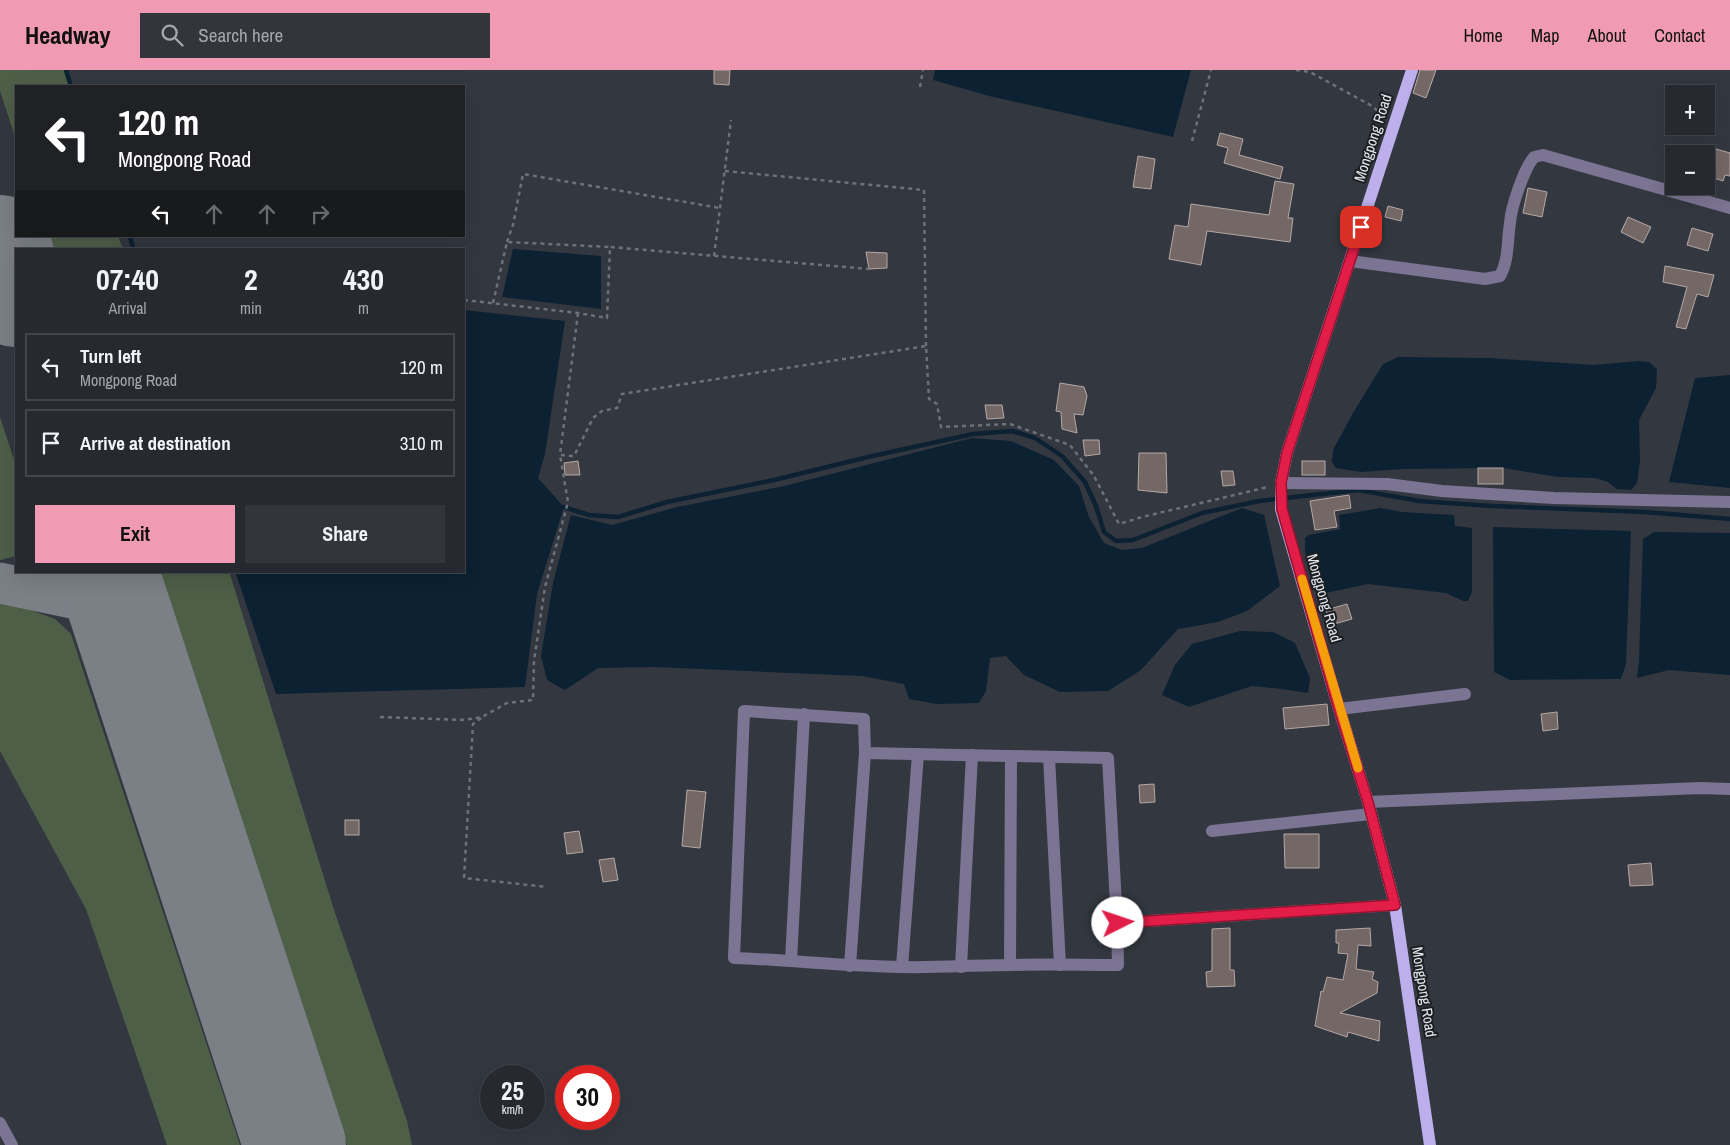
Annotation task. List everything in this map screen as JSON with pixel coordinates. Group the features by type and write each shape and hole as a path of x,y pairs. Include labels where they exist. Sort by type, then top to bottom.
{"main road":[{"name":"Mongpong Road","path":"1412,70 1287,453 1281,483 1282,509 1339,709 1370,808 1395,905 1430,1145"}],"street":[{"path":"1350,261 1485,279 1500,276 1506,265 1510,220 1527,165 1534,157 1543,155 1730,208"},
{"path":"1281,483 1387,484 1442,491 1554,498 1730,502"},
{"path":"1339,709 1466,694"},
{"path":"850,966 865,753 864,719 744,711 734,958 791,960 850,966 961,967 1010,964 1118,966 1118,923 1108,758 865,753"},
{"path":"791,960 804,714"},
{"path":"902,967 918,754"},
{"path":"961,967 972,755"},
{"path":"1010,964 1011,756"},
{"path":"1049,757 1060,965"},
{"path":"1212,831 1370,808 1700,788 1730,789"},
{"path":"1118,923 1395,905"},
{"path":"0,1123 12,1145"}],"path":[{"path":"920,87 923,70"},
{"path":"1192,141 1211,70"},
{"path":"1296,70 1310,72 1372,106 1395,124"},
{"path":"714,256 731,120"},
{"path":"725,171 924,190 926,346 929,399 937,404 941,427 1010,424 1070,445 1094,476 1119,524 1281,483"},
{"path":"493,303 507,242 513,225 523,174 720,208"},
{"path":"507,242 610,247 869,269"},
{"path":"465,300 578,312 607,318 610,247"},
{"path":"547,887 464,878 473,724 507,703 532,700 534,660 545,587 568,502 560,455 578,312"},
{"path":"560,455 574,456 593,418 602,411 617,408 622,394 926,346"},
{"path":"380,717 464,720 482,717"}],"green space":[{"path":"0,70 64,70 69,85 15,85 15,137 0,91"},
{"path":"48,237 118,237 123,248 52,248"},
{"path":"0,417 15,463 15,556 0,560"},
{"path":"159,573 230,573 334,910 407,1121 412,1145 347,1145"},
{"path":"0,604 30,610 55,619 71,634 240,1145 167,1145 86,909 0,751"}],"water":[{"path":"935,70 1191,70 1173,137 989,96 933,80"},
{"path":"513,249 601,256 601,309 502,297"},
{"path":"465,310 565,321 545,454 538,478 564,507 537,594 525,687 276,694 236,573 465,573"},
{"path":"1398,357 1489,358 1593,365 1639,361 1649,362 1657,369 1656,388 1639,420 1640,461 1637,483 1631,490 1617,489 1608,482 1595,478 1558,477 1503,468 1403,469 1361,472 1336,468 1332,462 1333,450 1353,413 1383,364"},
{"path":"1730,375 1730,488 1669,482 1695,378"},
{"path":"972,438 1011,441 1054,460 1079,486 1089,517 1104,543 1122,550 1142,548 1242,508 1264,515 1280,586 1247,611 1218,622 1178,629 1141,670 1108,691 1060,692 1024,675 1006,656 990,658 986,691 979,703 937,704 909,699 904,684 862,676 654,667 598,668 565,690 547,680 541,656 553,583 571,515 612,525 677,507 784,486"},
{"path":"1381,508 1402,512 1454,515 1455,526 1472,528 1472,592 1468,601 1463,601 1446,593 1368,584 1321,594 1315,591 1307,564 1305,538 1309,535 1340,529 1339,515"},
{"path":"1493,527 1631,531 1626,664 1621,679 1510,680 1494,672"},
{"path":"1654,532 1730,533 1730,675 1669,670 1637,678 1643,539"},
{"path":"1240,631 1273,632 1295,643 1310,678 1308,693 1252,686 1189,707 1162,695 1175,665 1192,644"}],"building":[{"path":"714,70 730,70 729,85 714,84"},
{"path":"1420,70 1436,70 1426,98 1413,93"},
{"path":"1220,133 1243,139 1239,155 1283,167 1280,179 1224,163 1228,148 1217,145"},
{"path":"1716,149 1730,153 1730,176 1725,175 1723,181 1715,178"},
{"path":"1138,156 1155,159 1151,189 1133,187"},
{"path":"1275,181 1294,184 1288,218 1293,218 1290,242 1207,231 1201,265 1169,259 1175,225 1188,227 1191,204 1269,215"},
{"path":"1528,188 1547,192 1542,217 1523,213"},
{"path":"1388,206 1403,210 1401,221 1385,217"},
{"path":"1628,217 1651,227 1643,243 1621,232"},
{"path":"1692,228 1713,234 1708,251 1687,245"},
{"path":"866,252 887,253 887,268 869,269"},
{"path":"1665,266 1714,275 1708,297 1697,294 1686,329 1676,327 1687,287 1663,282"},
{"path":"1060,383 1084,387 1087,396 1083,415 1074,414 1077,433 1062,429 1061,412 1056,411"},
{"path":"985,405 1002,405 1004,418 987,419"},
{"path":"1083,440 1099,440 1100,454 1085,456"},
{"path":"1139,453 1166,453 1167,493 1138,490"},
{"path":"578,461 580,475 565,475 564,463"},
{"path":"1302,461 1325,461 1325,475 1302,475"},
{"path":"1478,468 1503,468 1503,484 1478,484"},
{"path":"1221,471 1233,471 1235,485 1223,486"},
{"path":"1349,495 1351,508 1334,511 1337,527 1315,530 1310,501"},
{"path":"1347,604 1352,619 1331,625 1326,610"},
{"path":"1327,704 1329,725 1285,729 1283,708"},
{"path":"1557,712 1558,729 1543,731 1541,714"},
{"path":"1154,784 1155,802 1140,803 1139,785"},
{"path":"687,790 706,792 700,848 682,846"},
{"path":"345,820 359,820 359,835 345,835"},
{"path":"579,831 583,852 567,854 564,833"},
{"path":"1284,834 1319,834 1319,868 1285,868"},
{"path":"614,858 618,880 603,882 599,860"},
{"path":"1651,863 1653,885 1630,886 1628,865"},
{"path":"1230,928 1230,970 1234,970 1235,986 1207,987 1206,972 1212,971 1212,929"},
{"path":"1370,928 1371,946 1358,945 1356,969 1374,972 1372,979 1378,982 1377,993 1340,1013 1380,1021 1379,1041 1348,1032 1347,1037 1315,1026 1321,991 1323,992 1327,977 1343,980 1348,954 1338,953 1339,943 1336,943 1336,930"}],"waterway":[{"path":"66,70 71,85"},
{"path":"130,237 133,248"},
{"path":"564,507 589,515 618,517 667,502 774,480 973,434 1012,431 1035,438 1062,456 1085,482 1096,506 1104,532 1116,541 1133,540 1202,513 1259,501 1358,490 1419,501 1645,512 1730,519"}],"taxiway":[{"path":"0,583 96,603 108,609 116,616 128,636"}],"runway":[{"path":"0,246 15,293"},
{"path":"108,573 295,1145"}],"slow traffic":[{"path":"1302,579 1358,768"}],"route":[{"path":"1118,923 1395,905 1368,802 1339,709 1282,509 1281,483 1287,453 1361,227"}]}
